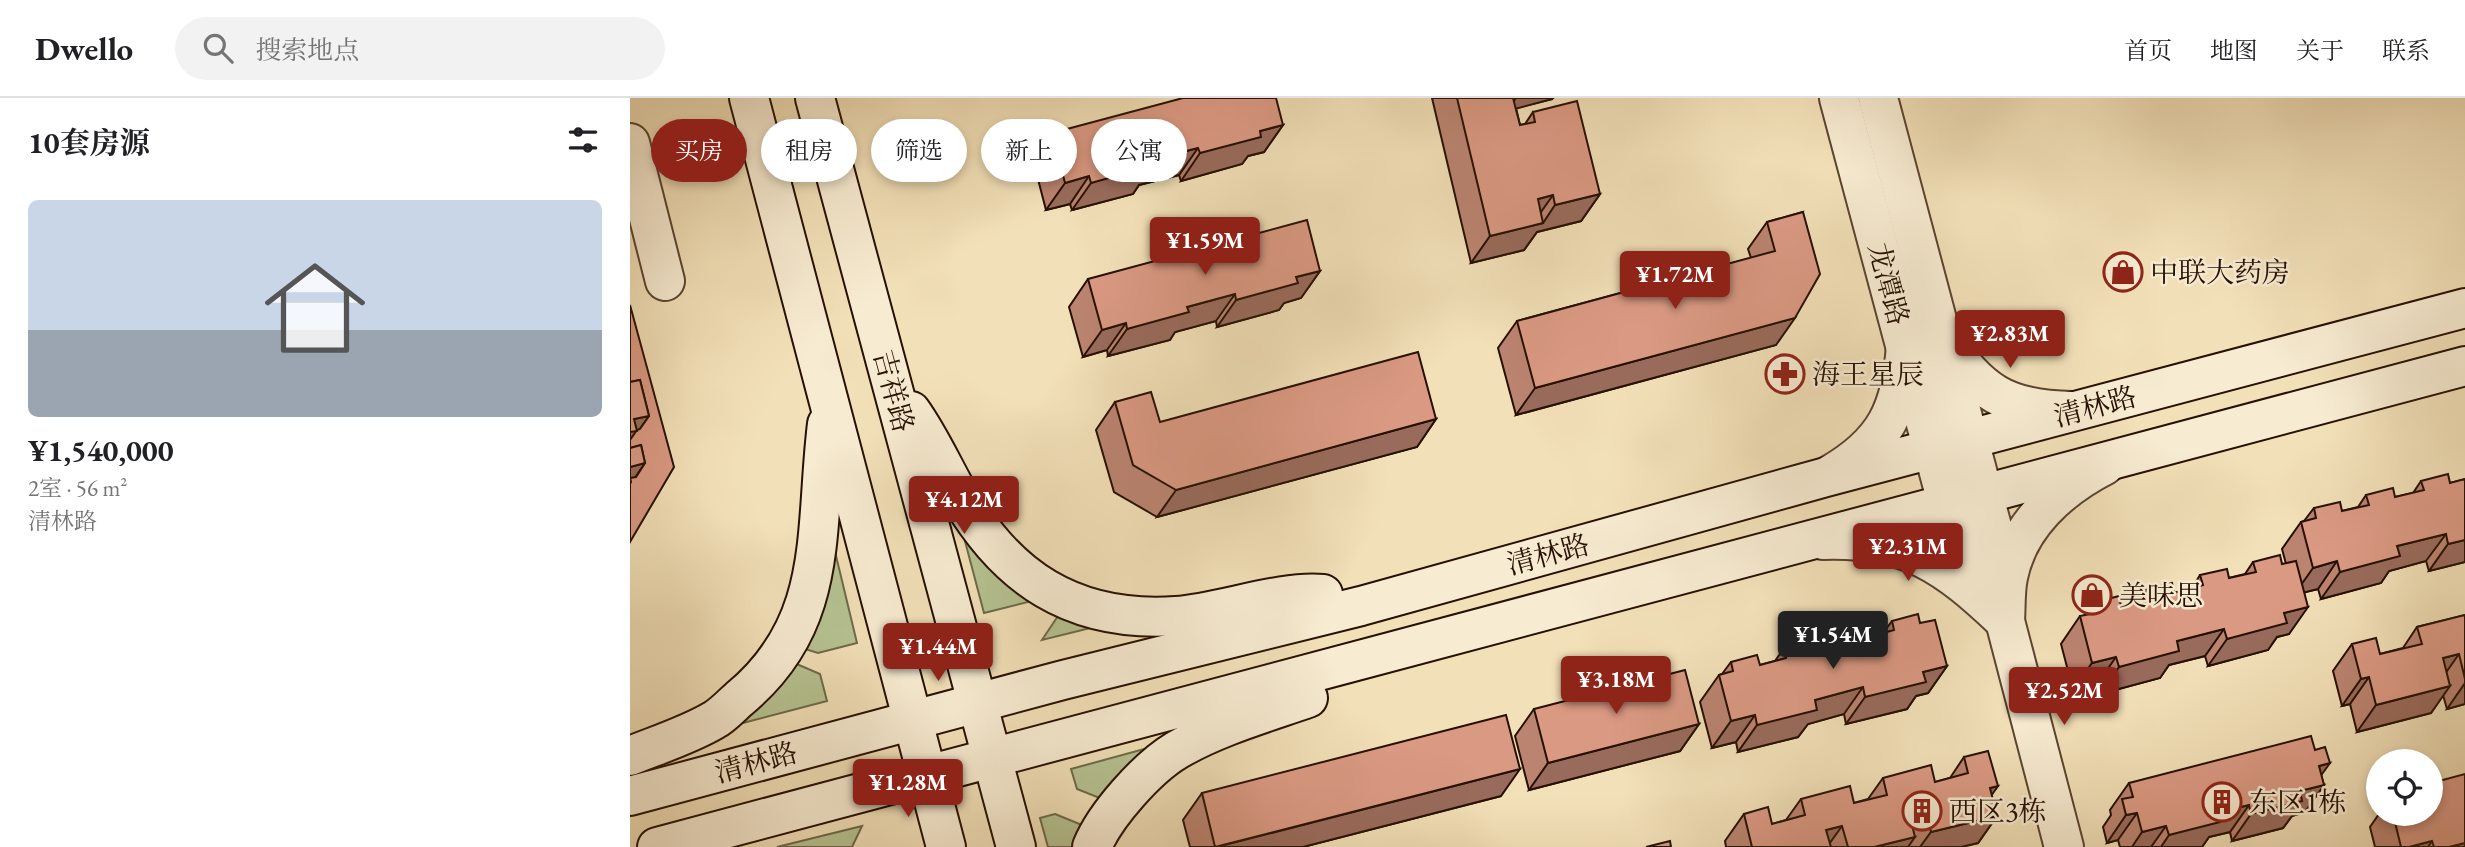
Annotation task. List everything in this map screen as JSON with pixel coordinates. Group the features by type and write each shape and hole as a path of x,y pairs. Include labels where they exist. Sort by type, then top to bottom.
{"main road":[{"path":"749,98 946,847"},
{"name":"吉祥路","path":"815,98 1016,847"},
{"name":"龙潭路","path":"1839,98 1964,566 2006,621"},
{"name":"龙潭路","path":"1878,98 2000,557 2006,621 2064,847"},
{"path":"630,143 655,284 630,244"},
{"name":"清林路","path":"630,796 978,703 1361,606 1826,477 2465,307"},
{"path":"1942,337 1963,367 1983,388 2007,402 2039,411 2074,412"},
{"path":"1826,477 1856,460 1879,438 1895,410 1903,384 1906,346"},
{"name":"清林路","path":"657,847 2465,366"},
{"path":"891,384 926,432 957,491 998,552 1055,596 1102,612 1175,616 1313,593 1337,596 1361,606"},
{"path":"630,756 714,720 763,680 789,643 806,607 817,558 830,401"},
{"path":"2006,621 2008,576 2024,537 2046,506 2076,480 2117,459"},
{"path":"1811,540 1856,539 1899,547 1947,571 2006,621"},
{"path":"1092,847 1125,796 1176,750 1348,681 1374,657"}],"green space":[{"path":"825,510 857,643 818,653 802,648"},
{"path":"957,511 1036,600 984,613"},
{"path":"1060,613 1131,618 1042,640"},
{"path":"792,662 820,674 827,701 701,734"},
{"path":"1159,745 1126,768 1113,781 1102,799 1077,789 1071,769"},
{"path":"1055,814 1087,827 1076,847 1048,847 1040,818"},
{"path":"862,826 852,847 777,847"}],"building":[{"path":"1183,98 1276,98 1283,125 1260,131 1261,137 1200,153 1198,148 1187,151 1187,119 1104,119"},
{"path":"1457,98 1513,98 1520,125 1535,122 1533,112 1577,101 1600,194 1555,205 1553,195 1538,199 1543,223 1490,236"},
{"path":"1091,123 1091,182 1095,182 1091,183 1089,176 1077,180 1077,126"},
{"path":"1803,212 1820,274 1795,318 1535,388 1517,321 1775,251 1767,222"},
{"path":"1307,220 1320,271 1296,277 1298,283 1236,300 1235,294 1187,307 1189,312 1127,329 1126,323 1102,330 1088,279"},
{"path":"630,305 674,467 630,542 630,478 636,477 645,463 641,445 630,448 630,440 649,416 640,380 630,382"},
{"path":"1418,352 1436,419 1176,490 1133,465 1115,402 1151,392 1160,422"},
{"path":"640,380 649,416 634,419 637,431 630,432 630,382"},
{"path":"641,445 645,463 630,467 630,448"},
{"path":"2448,474 2450,483 2465,479 2465,540 2448,544 2446,534 2397,546 2400,556 2340,572 2337,561 2313,568 2301,522 2316,518 2314,508 2340,502 2342,511 2369,505 2366,495 2393,488 2395,497 2424,490 2421,481"},
{"path":"2280,555 2282,564 2296,561 2308,607 2284,613 2287,623 2227,639 2224,629 2177,641 2179,651 2119,667 2116,657 2092,663 2080,616 2095,613 2092,603 2119,596 2121,606 2148,599 2145,590 2172,583 2174,593 2203,585 2200,575 2227,569 2229,578 2256,572 2253,562"},
{"path":"1918,614 1920,623 1935,620 1947,666 1923,672 1926,682 1865,697 1863,687 1815,700 1817,710 1757,725 1755,715 1731,721 1719,675 1733,671 1731,662 1757,655 1760,665 1786,658 1784,648 1810,642 1813,651 1841,643 1839,634 1865,627 1868,637 1894,630 1892,621"},
{"path":"2465,615 2465,679 2459,654 2443,658 2450,686 2376,705 2369,677 2361,679 2352,644 2376,638 2380,654 2422,644 2417,627"},
{"path":"1685,670 1699,724 1548,763 1534,709"},
{"path":"1506,715 1520,769 1215,847 1202,793"},
{"path":"2311,736 2315,750 2325,747 2330,763 2319,766 2324,785 2300,791 2302,801 2251,814 2249,805 2217,813 2220,822 2169,835 2166,826 2142,832 2137,813 2126,815 2122,799 2133,797 2129,783"},
{"path":"1988,751 1998,786 1990,788 1997,816 1931,832 1924,805 1908,809 1915,837 1874,847 1848,847 1842,826 1826,830 1831,847 1752,847 1744,814 1768,807 1772,824 1805,815 1801,799 1850,786 1854,803 1887,795 1883,778 1931,765 1935,782 1968,773 1964,757"},
{"path":"2465,774 2465,843 2434,847 2432,841 2401,847 2396,826 2443,826 2443,780"},
{"path":"1670,841 1671,847 1646,847"}],"place":[{"name":"中联大药房","path":"2123,272"},
{"name":"海王星辰","path":"1785,374"},
{"name":"美味思","path":"2092,595"},
{"name":"东区1栋","path":"2222,802"},
{"name":"西区3栋","path":"1922,811"}]}
